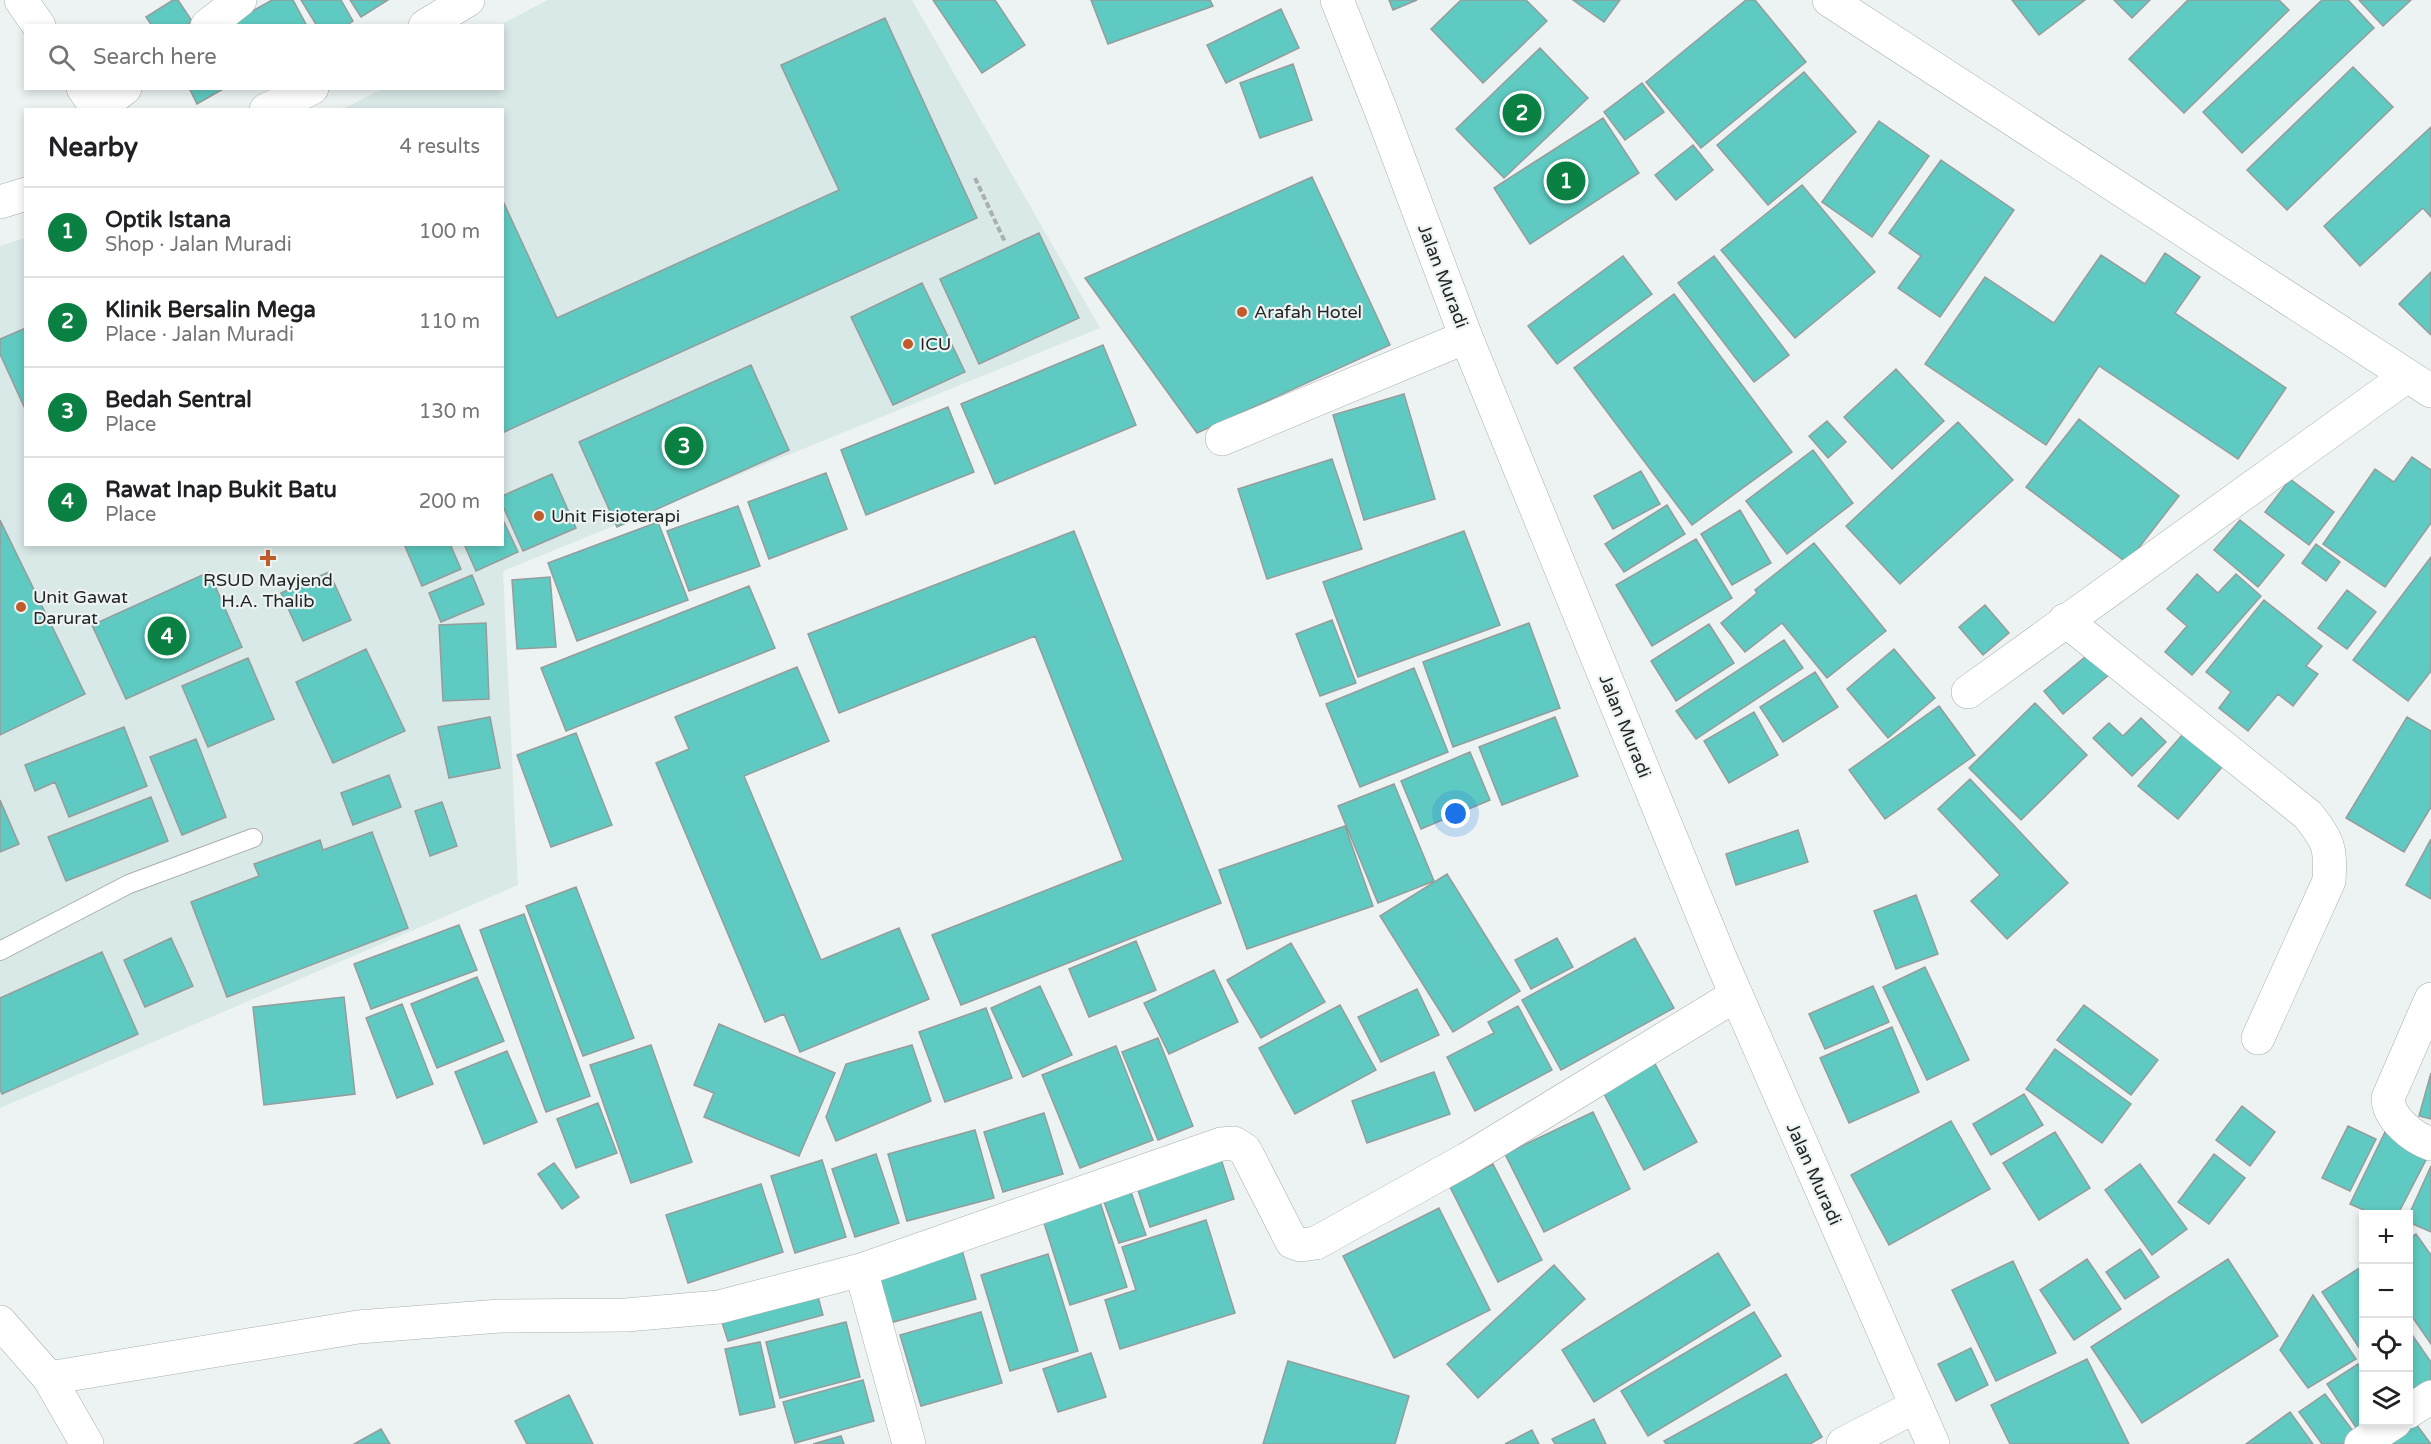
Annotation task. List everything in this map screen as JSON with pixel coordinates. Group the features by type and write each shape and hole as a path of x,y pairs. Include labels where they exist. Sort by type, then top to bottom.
{"main road":[{"path":"21,0 38,24"},
{"path":"210,24 240,0"},
{"path":"428,24 468,0"},
{"name":"Jalan Muradi","path":"1337,0 1466,337 1736,994 1933,1444"},
{"path":"1829,0 2419,384 2066,620 1968,692"},
{"path":"84,90 97,108"},
{"path":"99,108 122,90"},
{"path":"270,108 308,90"},
{"path":"0,202 24,195"},
{"path":"1222,439 1466,337"},
{"path":"2066,620 2308,815 2326,838 2330,860 2329,881 2258,1038"},
{"path":"49,1378 358,1327 500,1316 626,1316 710,1309 861,1270 1221,1144 1234,1143 1245,1150 1292,1242 1301,1245 1316,1243 1467,1159 1736,994"},
{"path":"2431,999 2388,1098 2388,1105 2391,1113 2414,1136 2431,1143"},
{"path":"861,1270 909,1444"},
{"path":"0,1322 49,1378 87,1444"},
{"path":"2413,1409 2431,1397"},
{"path":"1843,1444 1916,1406"},
{"path":"2361,1444 2389,1426"}],"lane":[{"path":"0,951 129,884 253,838"}],"path":[{"path":"975,178 1005,242"}],"shaded area":[{"name":"RSUD Mayjend H.A. Thalib","path":"548,0 912,0 1100,328 503,571 518,885 0,1108 0,246 24,238 24,546 504,546 504,108 345,108 380,90 504,90 504,24 502,24"}],"building":[{"path":"173,0 178,0 192,21 188,24 151,24 146,17"},
{"path":"272,0 293,0 306,24 230,24"},
{"path":"301,0 341,0 353,21 349,24 316,24"},
{"path":"350,0 388,0 361,17"},
{"path":"933,0 995,0 1025,45 982,73"},
{"path":"1091,0 1210,0 1213,6 1108,44"},
{"path":"1389,0 1417,0 1393,10"},
{"path":"1461,0 1526,0 1547,21 1483,83 1431,29"},
{"path":"1573,0 1620,0 1604,22"},
{"path":"1746,0 1755,0 1806,62 1701,148 1646,82"},
{"path":"2012,0 2085,0 2039,35"},
{"path":"2114,0 2150,0 2132,18"},
{"path":"2188,0 2279,0 2289,10 2184,113 2129,59"},
{"path":"2322,0 2348,0 2374,28 2242,153 2203,112"},
{"path":"2359,0 2411,0 2383,26"},
{"path":"1281,9 1299,48 1226,83 1207,45"},
{"path":"885,18 977,218 504,432 504,203 557,318 839,190 781,65"},
{"path":"1540,48 1588,98 1504,178 1456,129"},
{"path":"1293,64 1312,120 1260,138 1240,83"},
{"path":"2353,67 2393,107 2287,210 2247,170"},
{"path":"1804,72 1856,132 1768,205 1717,145"},
{"path":"1642,83 1664,112 1625,140 1604,112"},
{"path":"190,90 222,90 197,104"},
{"path":"1603,118 1639,173 1530,244 1494,188"},
{"path":"1879,121 1929,156 1872,237 1822,202"},
{"path":"2431,127 2431,217 2423,208 2360,266 2324,226"},
{"path":"1693,145 1713,170 1676,200 1655,175"},
{"path":"1941,160 2014,210 1940,317 1898,288 1921,256 1889,233"},
{"name":"Arafah Hotel","path":"1312,177 1390,345 1197,433 1085,278"},
{"path":"1802,185 1875,272 1795,338 1721,250"},
{"path":"1039,233 1079,318 979,364 940,279"},
{"path":"2165,253 2200,277 2175,313 2286,388 2238,459 2099,366 2046,445 1925,364 1985,277 2054,323 2101,255 2145,284"},
{"path":"1623,256 1652,294 1557,364 1528,326"},
{"path":"1714,256 1789,355 1754,382 1678,283"},
{"path":"2431,272 2431,335 2399,304"},
{"name":"ICU","path":"922,283 965,372 893,405 851,317"},
{"path":"1674,294 1792,452 1692,525 1574,368"},
{"path":"24,329 24,407 0,354 0,339"},
{"path":"1103,345 1136,425 995,484 961,404"},
{"path":"751,365 789,450 617,527 579,442"},
{"path":"1896,369 1944,421 1892,469 1844,417"},
{"path":"1404,394 1435,499 1364,520 1333,415"},
{"path":"948,407 974,472 866,515 841,450"},
{"path":"2079,419 2179,496 2127,563 2026,487"},
{"path":"1827,421 1846,442 1828,458 1809,436"},
{"path":"1958,422 2013,480 1900,584 1846,526"},
{"path":"1813,450 1853,503 1787,554 1746,501"},
{"path":"2412,457 2431,470 2431,523 2385,587 2323,544 2375,469 2394,482"},
{"path":"1332,459 1362,549 1267,579 1238,489"},
{"path":"1641,471 1660,504 1613,529 1594,496"},
{"path":"826,473 847,529 769,559 748,502"},
{"name":"Unit Fisioterapi","path":"552,474 576,528 523,551 504,508 504,495"},
{"path":"2290,479 2334,512 2309,545 2265,512"},
{"path":"1667,505 1685,534 1624,572 1605,544"},
{"path":"738,506 760,566 689,591 667,531"},
{"path":"1740,510 1771,563 1732,585 1701,534"},
{"name":"Unit Gawat Darurat","path":"0,520 85,694 0,735"},
{"path":"2240,520 2284,555 2258,587 2214,550"},
{"path":"504,522 518,552 476,571 465,546 504,546"},
{"path":"658,522 688,600 577,641 548,563"},
{"path":"1074,531 1221,903 961,1005 932,935 1123,860 1035,636 839,713 808,634"},
{"path":"1464,531 1500,625 1358,677 1323,582"},
{"path":"1696,539 1732,598 1652,646 1616,585"},
{"path":"1814,543 1886,631 1827,678 1782,623 1745,652 1721,623 1757,593 1755,590"},
{"path":"2316,544 2340,562 2326,581 2302,563"},
{"path":"405,546 451,546 461,569 422,586"},
{"path":"2431,557 2431,671 2408,701 2353,660"},
{"path":"209,572 242,647 126,699 92,625"},
{"path":"329,572 351,620 303,641 281,593"},
{"path":"2197,574 2218,593 2236,574 2261,596 2192,675 2165,652 2187,626 2167,609"},
{"path":"472,575 484,604 441,622 429,593"},
{"path":"550,577 556,647 517,649 512,580"},
{"path":"749,586 775,648 566,731 541,668"},
{"path":"2347,590 2376,612 2347,649 2318,628"},
{"path":"2264,600 2322,646 2306,666 2318,674 2293,706 2278,694 2248,731 2219,708 2231,692 2206,672"},
{"path":"1985,605 2009,633 1983,655 1959,627"},
{"path":"1332,620 1356,683 1320,696 1296,634"},
{"path":"486,623 489,699 443,701 439,625"},
{"path":"1529,623 1560,708 1453,747 1423,662"},
{"path":"1709,624 1734,663 1676,701 1651,661"},
{"path":"1784,640 1803,668 1696,739 1676,711"},
{"path":"366,649 405,731 333,763 296,682"},
{"path":"1894,649 1935,698 1888,738 1847,689"},
{"path":"2091,652 2110,674 2063,714 2044,691"},
{"path":"248,658 274,719 208,747 182,686"},
{"path":"797,667 829,741 744,776 821,960 899,928 929,999 800,1052 784,1014 765,1022 656,763 689,749 675,717"},
{"path":"1414,668 1448,752 1360,787 1326,704"},
{"path":"1815,672 1838,707 1783,742 1760,707"},
{"path":"2035,703 2087,755 2021,820 1969,768"},
{"path":"1939,706 1975,755 1885,819 1849,770"},
{"path":"1754,712 1778,755 1729,783 1704,741"},
{"path":"490,717 500,768 449,778 438,727"},
{"path":"1555,717 1578,776 1502,805 1479,747"},
{"path":"2407,717 2431,731 2431,807 2404,852 2346,818"},
{"path":"2141,718 2166,742 2132,776 2093,738 2109,723 2123,736"},
{"path":"124,727 147,786 69,817 55,782 35,791 25,765"},
{"path":"576,733 612,825 551,847 517,755"},
{"path":"2183,734 2222,767 2178,819 2138,786"},
{"path":"196,739 226,817 182,835 150,757"},
{"path":"1470,752 1490,800 1421,829 1401,781"},
{"path":"389,775 401,807 353,825 341,793"},
{"path":"1970,779 2068,883 2007,939 1971,901 2000,875 1938,809"},
{"path":"1394,784 1434,881 1378,903 1338,806"},
{"path":"151,797 168,841 66,881 48,837"},
{"path":"0,800 19,844 0,852"},
{"path":"442,802 457,846 430,856 415,811"},
{"path":"1345,826 1373,906 1247,949 1219,870"},
{"path":"1798,830 1808,862 1736,885 1726,854"},
{"path":"372,832 408,928 227,997 191,902 259,876 254,864 320,840 323,850"},
{"path":"2431,839 2431,899 2406,885"},
{"path":"1447,874 1520,991 1453,1032 1380,916"},
{"path":"576,887 634,1038 583,1056 526,906"},
{"path":"1916,895 1938,954 1896,969 1874,911"},
{"path":"524,914 590,1096 546,1112 480,930"},
{"path":"459,925 477,970 371,1009 354,964"},
{"path":"171,938 193,986 145,1007 124,960"},
{"path":"1557,938 1573,967 1531,989 1515,960"},
{"path":"1635,938 1674,1008 1561,1070 1522,1000"},
{"path":"1136,941 1156,990 1089,1017 1069,969"},
{"path":"1291,943 1325,1002 1261,1038 1227,980"},
{"path":"102,952 138,1034 2,1094 0,1089 0,998"},
{"path":"1925,967 1969,1060 1927,1080 1883,987"},
{"path":"1214,970 1238,1022 1169,1054 1144,1003"},
{"path":"477,977 504,1041 437,1068 411,1004"},
{"path":"1040,986 1072,1055 1023,1077 991,1008"},
{"path":"1873,986 1889,1022 1825,1049 1809,1014"},
{"path":"1417,989 1439,1035 1381,1062 1358,1017"},
{"path":"344,997 355,1094 264,1105 253,1007"},
{"path":"402,1004 433,1084 397,1098 366,1018"},
{"path":"1340,1005 1376,1070 1295,1114 1259,1048"},
{"path":"2084,1005 2158,1060 2131,1095 2057,1040"},
{"path":"1518,1006 1552,1070 1475,1111 1447,1057 1494,1033 1488,1022"},
{"path":"986,1008 1012,1078 945,1102 919,1032"},
{"path":"719,1024 835,1073 799,1156 704,1117 714,1093 694,1085"},
{"path":"1892,1027 1919,1092 1849,1123 1820,1058"},
{"path":"1158,1038 1193,1126 1158,1140 1122,1052"},
{"path":"651,1045 692,1162 631,1183 590,1065"},
{"path":"912,1045 931,1101 836,1141 826,1117 846,1064"},
{"path":"1116,1046 1153,1140 1080,1168 1042,1075"},
{"path":"2055,1049 2131,1104 2102,1143 2026,1089"},
{"path":"507,1051 537,1122 484,1144 455,1072"},
{"path":"1654,1062 1697,1142 1644,1170 1602,1090"},
{"path":"1434,1072 1450,1114 1367,1143 1352,1101"},
{"path":"2431,1073 2431,1119 2419,1116"},
{"path":"2024,1094 2043,1125 1991,1155 1973,1124"},
{"path":"598,1103 617,1153 576,1168 557,1119"},
{"path":"2242,1106 2275,1132 2250,1166 2216,1140"},
{"path":"1593,1112 1630,1189 1544,1232 1505,1154"},
{"path":"1044,1113 1063,1174 1003,1192 984,1132"},
{"path":"1951,1121 1990,1189 1889,1245 1851,1175"},
{"path":"2348,1126 2376,1139 2350,1191 2322,1178"},
{"path":"975,1130 994,1198 907,1221 888,1154"},
{"path":"2055,1132 2090,1188 2039,1220 2003,1163"},
{"path":"2385,1132 2429,1154 2400,1210 2364,1210 2350,1204"},
{"path":"1219,1153 1234,1199 1150,1227 1135,1181"},
{"path":"876,1154 899,1223 855,1237 832,1169"},
{"path":"2214,1154 2245,1178 2209,1224 2178,1202"},
{"path":"822,1160 846,1237 795,1253 771,1176"},
{"path":"554,1163 579,1197 562,1209 538,1174"},
{"path":"1493,1164 1542,1260 1498,1282 1450,1187"},
{"path":"2140,1164 2187,1229 2152,1255 2105,1190"},
{"path":"2431,1166 2431,1232 2413,1224 2413,1210 2411,1210"},
{"path":"761,1184 783,1252 688,1283 666,1215"},
{"path":"1131,1192 1146,1235 1119,1243 1104,1202"},
{"path":"1100,1202 1127,1287 1070,1305 1043,1220"},
{"path":"1439,1208 1490,1310 1394,1358 1343,1256"},
{"path":"1206,1220 1235,1313 1120,1349 1105,1300 1136,1290 1122,1247"},
{"path":"2416,1234 2431,1255 2431,1344 2413,1318 2413,1236"},
{"path":"2140,1249 2159,1277 2125,1299 2106,1272"},
{"path":"962,1250 976,1299 890,1323 876,1274"},
{"path":"1718,1253 1750,1305 1594,1402 1562,1350"},
{"path":"1048,1254 1078,1351 1010,1371 981,1275"},
{"path":"2087,1259 2121,1309 2074,1340 2040,1290"},
{"path":"2228,1259 2278,1336 2142,1423 2091,1347"},
{"path":"2013,1261 2056,1353 1996,1381 1952,1290"},
{"path":"1554,1265 1585,1299 1478,1398 1447,1364"},
{"path":"2359,1268 2359,1348 2322,1292"},
{"path":"815,1286 823,1315 728,1341 719,1313"},
{"path":"2313,1295 2356,1359 2308,1388 2280,1350"},
{"path":"981,1312 1002,1383 921,1406 900,1335"},
{"path":"1754,1312 1781,1356 1648,1436 1621,1391"},
{"path":"846,1322 860,1377 780,1398 766,1342"},
{"path":"2413,1336 2431,1362 2431,1381 2413,1393"},
{"path":"760,1342 775,1407 740,1415 725,1349"},
{"path":"1971,1348 1988,1385 1956,1401 1938,1364"},
{"path":"1091,1353 1106,1397 1058,1412 1043,1369"},
{"path":"2087,1359 2129,1444 2010,1444 1991,1405"},
{"path":"1288,1361 1409,1396 1395,1444 1263,1444"},
{"path":"2358,1364 2359,1426 2376,1426 2361,1435 2327,1384"},
{"path":"1786,1374 1822,1437 1810,1444 1666,1444 1664,1441"},
{"path":"863,1380 874,1421 795,1443 783,1402"},
{"path":"2325,1394 2360,1440 2355,1444 2322,1444 2299,1412"},
{"path":"569,1395 593,1444 527,1444 515,1421"},
{"path":"2290,1412 2313,1444 2246,1444"},
{"path":"1594,1419 1606,1444 1555,1444 1552,1439"},
{"path":"2413,1420 2431,1444 2379,1444 2404,1426 2413,1426"},
{"path":"381,1429 390,1444 354,1444"},
{"path":"1532,1430 1539,1444 1505,1444"},
{"path":"841,1436 844,1444 813,1444"}],"place":[{"name":"Klinik Bersalin Mega","path":"1522,113"},
{"name":"Optik Istana","path":"1566,181"},
{"name":"Arafah Hotel","path":"1242,312"},
{"name":"ICU","path":"908,344"},
{"name":"Bedah Sentral","path":"684,446"},
{"name":"Unit Fisioterapi","path":"539,516"},
{"name":"RSUD Mayjend H.A. Thalib","path":"268,558"},
{"name":"Unit Gawat Darurat","path":"21,607"},
{"name":"Rawat Inap Bukit Batu","path":"167,636"}]}
